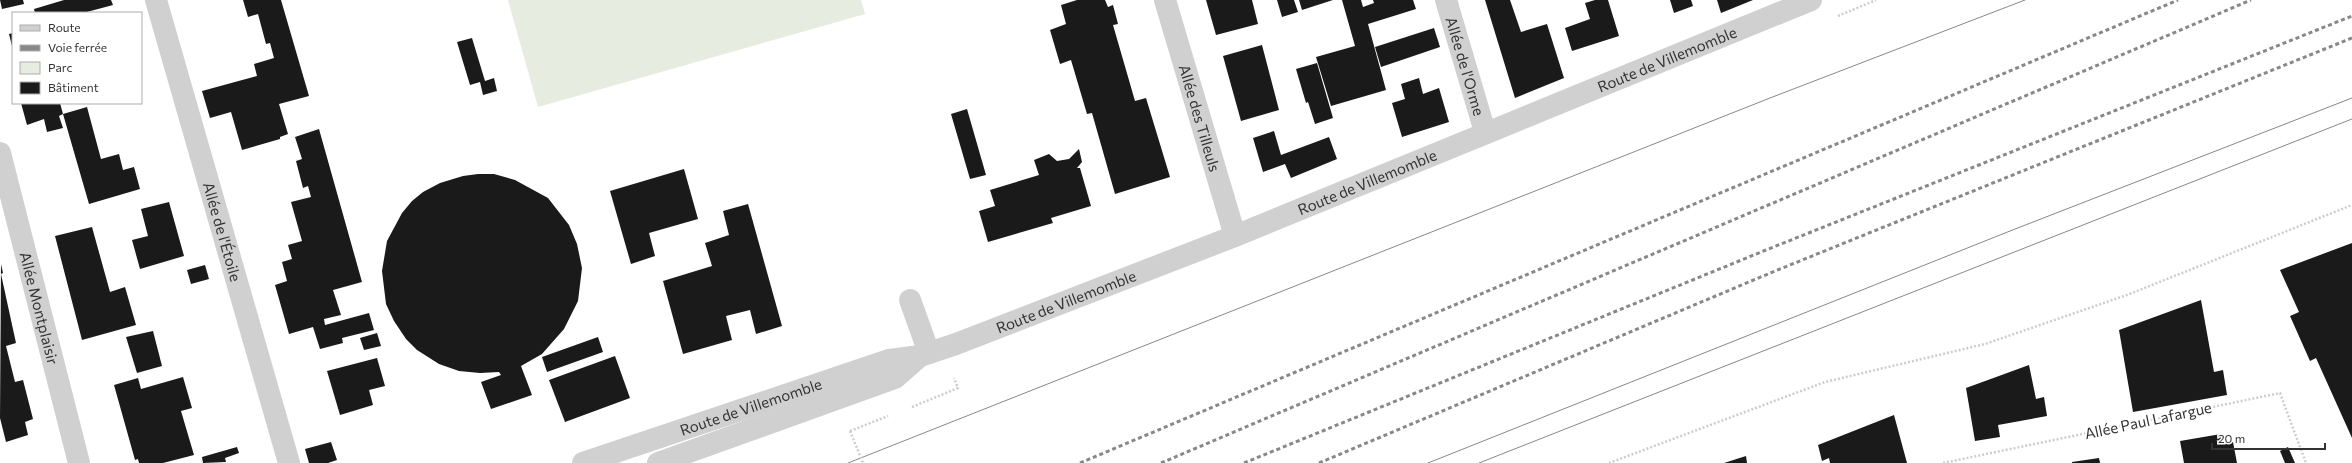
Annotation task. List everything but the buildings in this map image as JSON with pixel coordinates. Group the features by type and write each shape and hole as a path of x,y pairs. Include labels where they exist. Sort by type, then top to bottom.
{"street":[{"name":"Allée de l'Étoile","path":"156,0 289,463"},
{"name":"Allée des Tilleuls","path":"1165,0 1235,236"},
{"name":"Allée de l'Orme","path":"1446,0 1485,132"},
{"name":"Route de Villemomble","path":"583,463 889,360 924,355 1235,236 1790,4 1811,0"},
{"name":"Allée Montplaisir","path":"0,153 79,463"},
{"path":"910,300 924,355"},
{"name":"Route de Villemomble","path":"658,463 895,378 924,355"}],"path":[{"path":"1609,463 1825,382 1985,344 2127,295 2352,205"},
{"path":"954,376 958,388"},
{"name":"Allée Paul Lafargue","path":"1942,463 2280,393 2306,463"},
{"path":"850,431 862,463"}],"green space":[{"path":"508,0 861,0 865,14 538,107"}],"tram line":[{"path":"848,463 1770,98 2025,0"},
{"path":"1428,463 2010,231 2352,98"},
{"path":"1479,463 2352,119"}],"railway":[{"path":"1080,463 2178,0"},
{"path":"1161,463 2251,0"},
{"path":"1244,463 1766,250 2352,16"},
{"path":"1319,463 1775,271 2352,38"}]}
